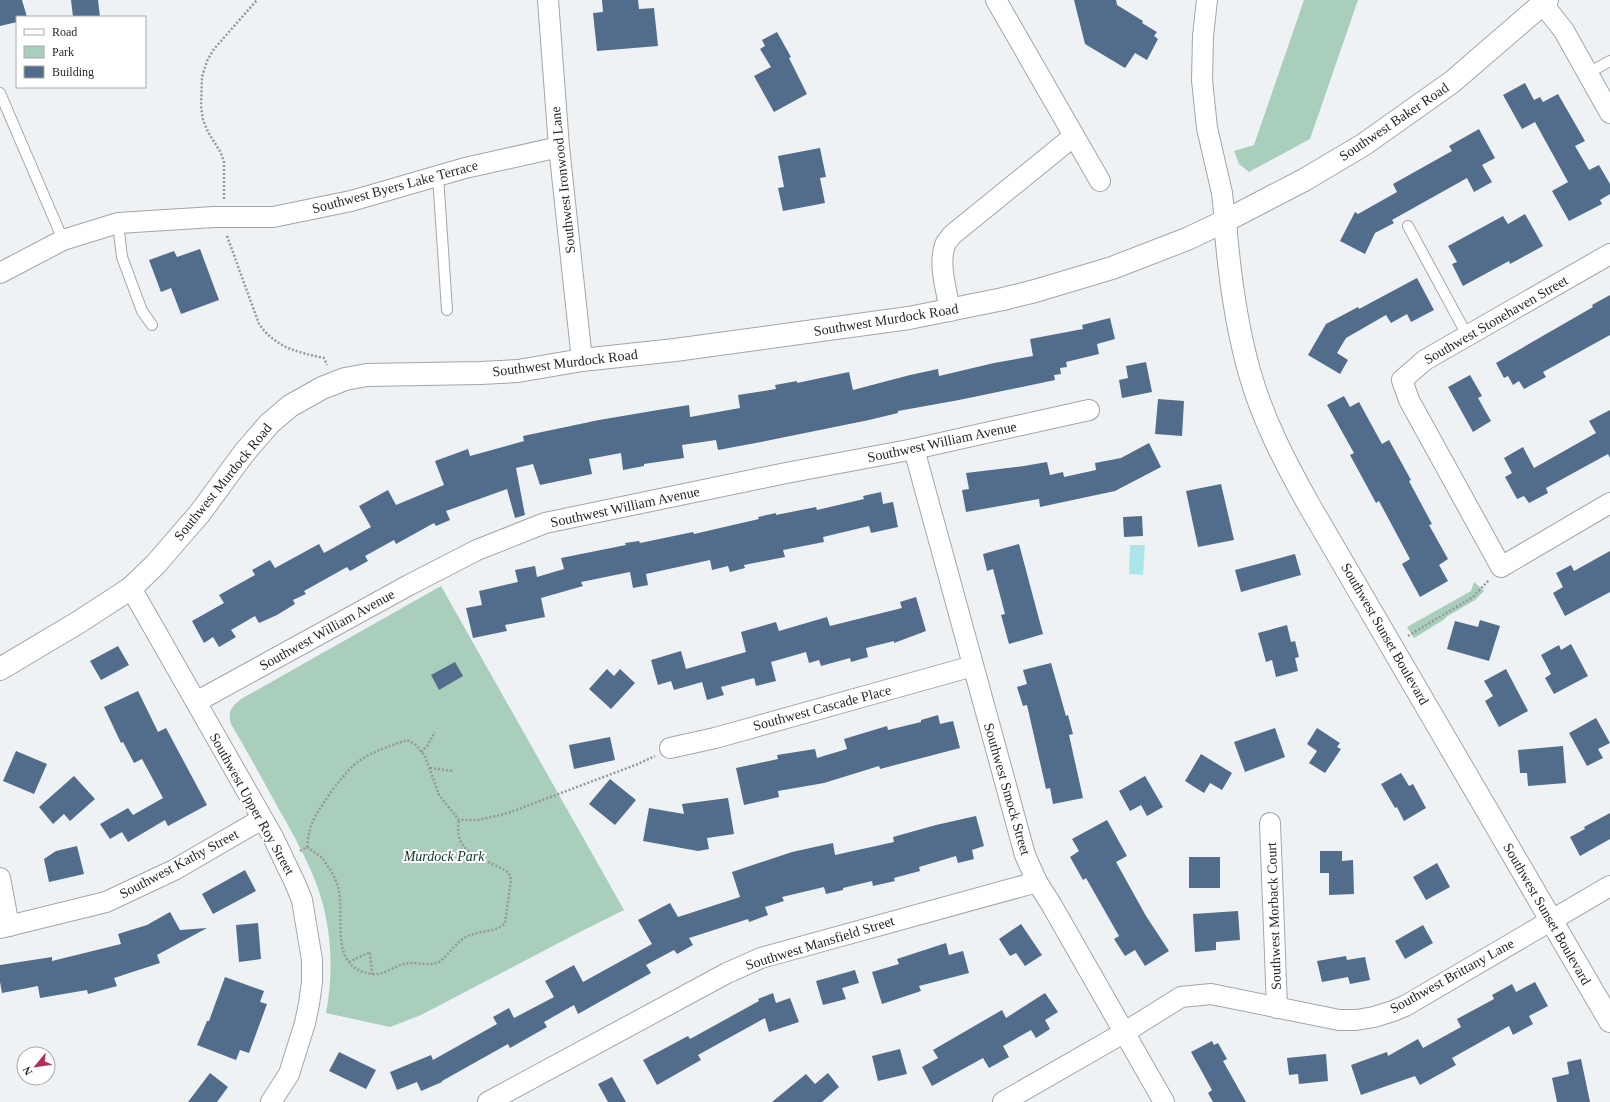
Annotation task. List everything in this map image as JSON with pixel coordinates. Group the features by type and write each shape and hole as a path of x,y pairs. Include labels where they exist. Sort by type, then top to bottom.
{"main road":[{"name":"Southwest Baker Road","path":"1225,221 1304,180 1363,145 1452,82 1545,2"},
{"name":"Southwest Murdock Road","path":"0,669 79,622 131,588 155,565 200,513 244,453 268,424 290,406 313,392 345,379 367,375 518,371 582,360 675,350 950,311 1035,291 1112,268 1187,239 1225,221"},
{"name":"Southwest Sunset Boulevard","path":"1225,221 1227,250 1244,350 1250,375 1262,410 1296,481 1610,1021"}],"street":[{"name":"Southwest Ironwood Lane","path":"548,0 559,146 582,360"},
{"path":"996,0 1100,181"},
{"path":"1207,0 1203,36 1202,80 1208,128 1222,193 1225,221"},
{"path":"1545,2 1564,31 1610,113"},
{"path":"950,311 942,256 945,244 952,235 1074,136"},
{"name":"Southwest Byers Lake Terrace","path":"0,272 63,240 118,223 214,217 273,217 351,201 465,168 559,146"},
{"name":"Southwest Stonehaven Street","path":"1501,566 1409,400 1402,380 1425,360 1610,254"},
{"name":"Southwest William Avenue","path":"196,702 408,585 477,550 545,523 786,473 914,449 1089,410"},
{"name":"Southwest Smock Street","path":"914,449 1025,855 1037,882 1052,904 1164,1102"},
{"path":"1501,566 1610,503"},
{"name":"Southwest Upper Roy Street","path":"131,588 262,819 284,860 302,900 312,960 312,982 305,1024 298,1049 280,1099"},
{"name":"Southwest Cascade Place","path":"670,748 715,738 973,666"},
{"name":"Southwest Kathy Street","path":"4,927 106,902 174,870 262,819"},
{"name":"Southwest Morback Court","path":"1270,823 1277,1008"},
{"path":"0,878 4,927"},
{"name":"Southwest Mansfield Street","path":"488,1102 727,973 761,958 1037,882"},
{"name":"Southwest Brittany Lane","path":"1003,1102 1125,1032 1182,997 1211,994 1339,1020 1368,1018 1393,1011 1426,994 1610,886"}],"lane":[{"path":"1588,73 1610,61"},
{"path":"0,93 63,240"},
{"path":"438,176 447,310"},
{"path":"118,223 122,257 142,311 152,325"},
{"path":"1408,226 1467,335"}],"path":[{"path":"1393,647 1473,597 1501,566"},
{"path":"421,752 427,746 435,732"},
{"path":"284,860 307,847 312,823 320,808 354,765 372,754 407,740 416,746 425,756 439,795 458,820 457,829 460,840 478,859 503,868 509,873 511,880 505,923 501,928 478,932 465,938 438,962 429,964 409,963 397,965 385,972 372,974 363,972 345,958 340,936 341,917 338,887 321,857 307,847"},
{"path":"458,820 479,820 508,813 638,764 670,748"},
{"path":"430,768 454,771"},
{"path":"349,962 370,952 372,974"}],"green space":[{"path":"1304,0 1358,0 1310,139 1249,172 1239,164 1234,151 1254,145"},
{"path":"1474,582 1484,591 1475,600 1414,638 1407,627 1471,591"},
{"name":"Murdock Park","path":"441,586 624,910 421,1015 390,1027 326,1013 329,996 331,960 330,942 318,889 300,847 231,724 230,713 235,704 241,699"}],"water":[{"path":"1130,545 1145,545 1143,575 1129,574"}],"building":[{"path":"0,0 22,0 27,16 16,16 16,22 0,26"},
{"path":"71,0 98,0 100,16 73,16"},
{"path":"602,0 638,0 639,9 654,8 658,46 597,51 593,13 603,12"},
{"path":"1074,0 1116,0 1117,5 1143,21 1142,23 1157,32 1154,36 1158,39 1147,60 1135,53 1125,68 1085,44"},
{"path":"777,32 791,57 789,58 807,94 774,112 754,76 771,67 760,49 765,46 762,40"},
{"path":"1525,83 1534,100 1540,97 1543,102 1558,94 1585,141 1575,146 1589,170 1599,165 1610,184 1610,194 1600,200 1602,204 1569,221 1552,191 1568,182 1535,122 1522,129 1503,95"},
{"path":"1479,129 1495,158 1482,165 1492,182 1474,192 1467,178 1392,220 1394,223 1375,233 1365,254 1340,241 1355,212 1358,214 1397,192 1393,184 1452,151 1449,146"},
{"path":"820,148 826,177 820,178 825,203 783,211 778,188 784,187 778,156"},
{"path":"1525,214 1543,246 1510,264 1509,261 1463,286 1452,264 1457,262 1448,246 1503,216 1508,224"},
{"path":"200,249 219,300 181,314 171,288 161,292 149,260 174,251 177,257"},
{"path":"1417,278 1434,310 1411,322 1407,314 1391,323 1386,315 1346,338 1337,353 1348,360 1340,374 1308,355 1326,324 1358,307 1359,309"},
{"path":"1610,295 1610,335 1543,372 1546,377 1524,389 1519,381 1513,385 1508,376 1504,378 1496,363 1593,307 1592,305"},
{"path":"1110,318 1115,339 1097,344 1099,354 1066,362 1067,367 1060,368 1061,374 1054,375 1055,380 898,411 898,413 869,420 718,450 716,440 682,445 684,458 644,464 644,466 623,470 621,453 589,459 592,474 540,485 533,464 516,468 525,515 515,518 507,489 446,511 450,520 436,526 434,523 396,544 394,540 365,556 368,561 350,571 347,567 304,591 306,594 293,600 295,604 277,615 259,623 255,616 231,630 236,637 219,647 213,637 204,643 192,621 224,603 219,595 255,575 252,570 270,560 275,568 319,544 324,553 371,527 359,506 388,490 396,505 444,485 435,461 468,449 470,456 524,441 523,436 599,420 689,405 690,417 740,408 738,395 776,389 775,385 797,381 797,383 849,372 853,390 938,369 939,376 994,363 1033,356 1030,339 1083,329 1082,325"},
{"path":"1146,362 1152,392 1122,398 1119,380 1128,378 1126,366"},
{"path":"1470,375 1482,396 1478,398 1491,421 1473,432 1448,387"},
{"path":"1344,396 1350,407 1359,402 1382,444 1389,440 1411,480 1409,481 1432,524 1429,525 1448,559 1439,565 1448,581 1420,597 1402,564 1410,559 1379,501 1376,503 1350,455 1354,453 1327,405"},
{"path":"1158,399 1184,401 1182,436 1155,434"},
{"path":"1610,410 1610,458 1608,454 1546,488 1548,493 1529,503 1524,496 1517,499 1505,477 1512,473 1504,458 1523,447 1534,468 1596,433 1589,421"},
{"path":"1149,443 1161,467 1115,491 1040,507 1039,499 966,512 962,490 969,489 966,473 1047,462 1050,475 1063,472 1064,477 1096,470 1095,463 1121,458"},
{"path":"1221,484 1234,540 1198,547 1186,491"},
{"path":"881,492 883,504 893,502 898,527 871,533 869,526 823,537 824,542 783,550 785,557 744,565 745,568 730,572 728,566 712,570 710,560 646,574 648,585 633,588 630,572 581,582 583,586 541,598 545,617 505,625 507,631 473,638 466,608 482,605 479,591 518,582 515,570 535,566 537,577 564,569 561,558 626,545 625,543 639,541 640,543 693,532 694,534 759,519 758,517 776,513 776,515 816,507 817,510 864,499 863,496"},
{"path":"1142,516 1143,536 1124,537 1123,517"},
{"path":"1019,544 1043,634 1009,644 1001,615 1005,614 993,569 987,571 983,554"},
{"path":"1610,551 1610,592 1565,616 1553,593 1563,587 1556,573 1571,565 1574,571"},
{"path":"1295,554 1301,575 1241,592 1235,570"},
{"path":"916,597 926,631 894,643 894,641 866,648 868,657 851,662 850,658 821,666 819,660 809,663 806,652 771,662 776,681 756,686 754,678 721,687 724,695 707,700 702,682 674,690 671,681 658,685 651,660 681,651 686,669 746,652 741,632 776,622 779,631 827,617 830,626 902,608 900,602"},
{"path":"1480,620 1500,626 1489,661 1447,649 1455,621 1478,627"},
{"path":"1287,625 1291,642 1295,641 1299,657 1295,658 1298,671 1276,677 1272,660 1266,662 1258,633"},
{"path":"1571,644 1588,676 1554,694 1545,678 1551,674 1541,655 1559,645 1561,650"},
{"path":"118,646 129,665 101,680 90,661"},
{"path":"455,662 463,676 439,690 431,675"},
{"path":"1051,663 1066,716 1068,715 1073,734 1069,735 1083,798 1053,804 1050,788 1046,789 1027,705 1023,706 1017,687 1027,684 1023,670"},
{"path":"607,669 614,676 620,669 635,683 611,709 589,689"},
{"path":"1506,669 1528,711 1499,727 1485,701 1493,696 1484,681"},
{"path":"138,691 158,732 166,728 207,805 168,826 165,820 128,842 122,832 110,839 100,824 128,808 133,815 163,798 142,759 134,763 123,742 121,743 104,707"},
{"path":"938,715 940,724 953,721 960,748 880,769 879,766 824,783 778,791 779,797 744,805 736,768 778,759 777,755 815,749 817,758 847,749 844,739 887,726 888,730 921,722 921,720"},
{"path":"1596,718 1610,743 1598,749 1603,758 1587,766 1569,733"},
{"path":"1275,728 1285,757 1245,772 1234,742"},
{"path":"1317,728 1340,743 1337,747 1341,749 1325,773 1309,763 1317,751 1307,744"},
{"path":"610,737 615,760 574,769 569,745"},
{"path":"1563,746 1566,783 1528,786 1527,773 1520,773 1518,750"},
{"path":"16,751 47,764 34,794 3,781"},
{"path":"1201,754 1232,773 1222,790 1210,783 1204,793 1185,781"},
{"path":"1401,773 1409,786 1413,784 1426,808 1404,821 1397,807 1395,808 1381,784"},
{"path":"74,776 95,799 70,821 64,814 53,824 39,807"},
{"path":"1145,776 1163,807 1147,816 1141,805 1130,811 1119,791"},
{"path":"610,779 636,800 615,825 589,804"},
{"path":"728,798 734,834 707,838 709,849 698,851 643,841 649,808 684,814 682,804"},
{"path":"1610,813 1610,839 1580,856 1570,837 1585,829 1584,827"},
{"path":"976,816 984,846 972,850 974,859 958,863 956,856 919,867 920,871 894,878 895,881 873,886 872,881 826,894 824,887 782,897 784,901 765,907 768,915 749,922 748,919 689,938 693,945 677,954 674,950 646,965 651,973 578,1014 574,1005 544,1022 547,1027 510,1048 508,1044 442,1082 421,1091 417,1082 397,1090 390,1072 431,1055 433,1060 497,1024 493,1017 509,1008 514,1018 554,997 545,981 574,965 583,982 652,944 638,920 670,903 678,917 740,897 732,872 792,852 833,843 835,855 894,842 893,837"},
{"path":"1107,820 1127,856 1116,862 1146,916 1169,951 1145,966 1135,950 1125,956 1114,939 1119,936 1086,878 1083,880 1070,857 1079,851 1072,839"},
{"path":"77,846 84,874 49,882 44,859 56,851"},
{"path":"1320,851 1342,851 1342,861 1353,860 1354,894 1329,895 1329,873 1320,873"},
{"path":"1189,857 1220,857 1220,888 1189,888"},
{"path":"1437,863 1450,887 1426,900 1413,877"},
{"path":"245,870 256,891 213,914 202,894"},
{"path":"1238,911 1240,940 1216,942 1216,950 1195,952 1193,914"},
{"path":"170,912 180,930 207,928 157,955 160,963 114,978 117,986 88,994 87,990 40,998 38,986 2,993 0,982 0,965 52,957 52,961 121,944 118,934 147,925"},
{"path":"258,923 261,959 239,962 236,925"},
{"path":"1021,924 1042,955 1025,966 1016,953 1010,956 999,939"},
{"path":"1423,925 1433,943 1405,959 1395,941"},
{"path":"946,943 949,955 963,951 969,973 919,986 921,991 882,1004 872,972 899,964 897,959"},
{"path":"1346,956 1347,960 1365,957 1370,980 1350,984 1348,977 1322,982 1317,961"},
{"path":"855,970 859,983 842,988 846,999 823,1005 816,981"},
{"path":"225,977 264,991 260,1002 267,1004 249,1053 240,1050 236,1060 197,1045 207,1021 209,1021"},
{"path":"1535,982 1548,1006 1529,1016 1533,1024 1513,1035 1509,1026 1452,1058 1456,1065 1420,1085 1415,1076 1361,1095 1351,1065 1387,1052 1388,1056 1418,1039 1423,1048 1461,1027 1457,1019 1494,999 1492,995 1512,984 1516,992"},
{"path":"773,993 776,1003 790,998 799,1022 769,1032 765,1018 698,1055 701,1060 657,1085 643,1060 688,1036 690,1039 759,1001 758,999"},
{"path":"1045,993 1058,1012 1045,1020 1050,1029 1036,1038 1031,1030 1003,1046 1009,1057 989,1068 983,1058 932,1086 922,1067 938,1058 933,1050 1002,1010 1006,1018"},
{"path":"1212,1041 1214,1045 1218,1043 1227,1059 1223,1061 1246,1102 1213,1102 1208,1093 1212,1090 1191,1052"},
{"path":"900,1049 907,1074 878,1081 872,1056"},
{"path":"339,1052 376,1070 366,1089 329,1071"},
{"path":"1326,1054 1328,1081 1299,1084 1298,1074 1289,1075 1287,1058"},
{"path":"1581,1059 1590,1102 1557,1102 1552,1078 1569,1074 1567,1062"},
{"path":"210,1073 228,1087 217,1102 188,1102"},
{"path":"828,1073 839,1087 822,1102 772,1102 806,1074 815,1084"},
{"path":"612,1077 626,1102 608,1102 598,1084"}]}
